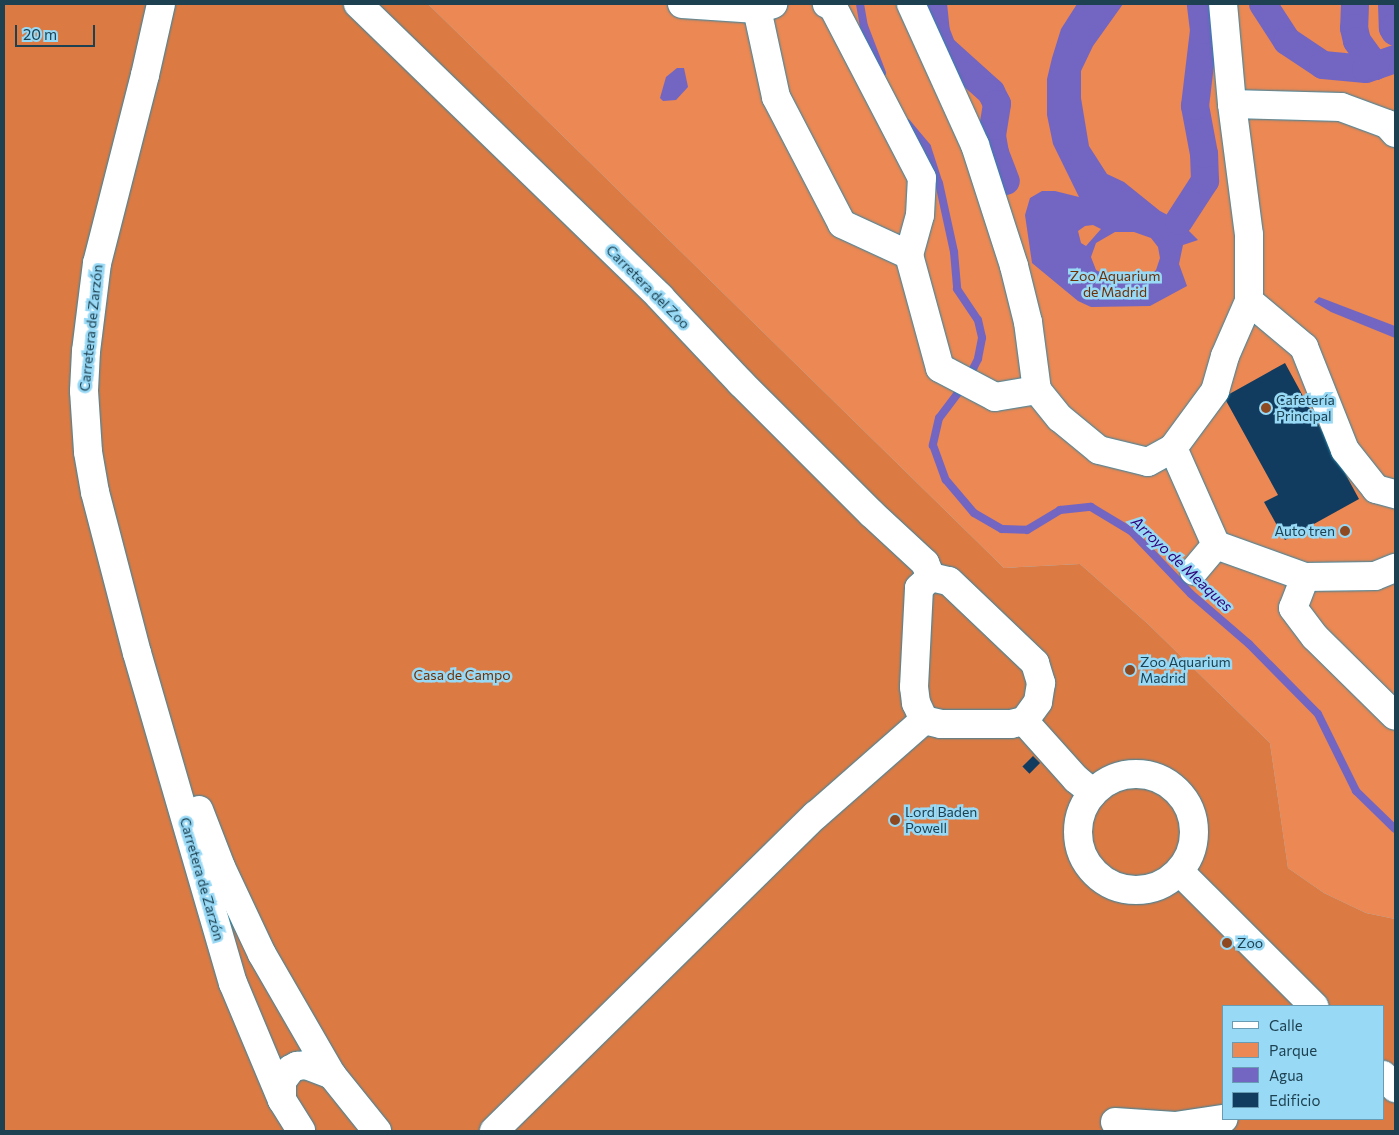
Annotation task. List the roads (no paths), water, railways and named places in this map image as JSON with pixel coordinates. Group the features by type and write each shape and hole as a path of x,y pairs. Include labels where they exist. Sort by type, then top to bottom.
{"street":[{"name":"Carretera de Zarzón","path":"161,4 145,76 97,263 86,351 84,391 88,452 95,492 137,653 233,984 282,1100 301,1131"},
{"name":"Carretera del Zoo","path":"358,4 660,297 748,390 871,513 925,563 931,577"},
{"path":"682,4 765,6 776,97 842,224 909,255"},
{"path":"826,4 833,7 922,178 920,215 909,255 940,368 995,397 1037,390"},
{"path":"911,4 975,145 1014,266 1028,322 1037,390 1060,418 1099,450 1148,462 1173,448 1215,391 1225,356 1249,301 1249,235 1232,104 1223,4"},
{"path":"1232,104 1340,107 1387,124 1395,133"},
{"path":"1249,301 1304,347 1345,450 1376,488 1395,494"},
{"path":"1173,448 1216,545 1305,577 1375,576 1395,568"},
{"path":"1194,571 1216,545"},
{"path":"931,577 949,580 1034,663 1041,683 1038,702 1024,721 1011,724 941,724 924,720 916,702 914,687 919,588 931,577"},
{"path":"1305,577 1292,608 1315,637 1395,716"},
{"name":"Carretera de Zarzón","path":"137,653 225,876 262,954 332,1075 377,1131"},
{"path":"494,1131 816,815 924,720"},
{"path":"1024,721 1076,779 1092,793"},
{"path":"1124,774 1143,774 1161,779 1177,790 1188,804 1194,822 1194,841 1188,859 1180,872 1163,885 1146,890 1128,891 1111,885 1096,875 1085,861 1079,844 1078,826 1083,808 1092,793 1107,781 1124,774"},
{"path":"1180,872 1313,1005"},
{"path":"282,1100 282,1081 291,1069 297,1066 306,1065 332,1075"},
{"path":"1115,1122 1175,1126 1222,1119"}],"water":[{"path":"1077,4 1123,4 1093,46 1081,71 1081,98 1089,146 1107,174 1124,182 1160,211 1179,221 1198,240 1183,245 1179,264 1187,286 1150,306 1091,307 1078,301 1032,263 1025,215 1030,198 1042,191 1055,191 1079,197 1053,144 1047,115 1047,79 1061,29","holes":["1093,225 1101,229 1086,246 1081,243 1078,231 1085,226","1115,232 1134,232 1151,238 1158,247 1160,258 1156,270 1148,278 1120,282 1096,270 1091,257 1096,243"]},
{"path":"677,68 684,68 688,87 676,100 663,101 660,98 666,77"},
{"path":"1319,297 1395,326 1395,338 1331,312 1314,302"}],"waterway":[{"name":"Arroyo de Meaques","path":"860,4 864,26 882,73"},
{"path":"933,4 936,32 942,48 991,92 997,104 992,136 995,153 1006,181"},
{"path":"1179,221 1205,181 1204,154 1195,106 1204,30 1201,4"},
{"path":"1263,4 1287,41 1323,65 1366,69 1395,59"},
{"path":"1355,4 1354,28 1357,41 1375,66"},
{"path":"1392,4 1393,28 1395,32"},
{"name":"Arroyo de Meaques","path":"907,123 927,147 939,183 954,252 957,289 978,320 982,338 978,359 968,379"},
{"name":"Arroyo de Meaques","path":"958,393 939,418 933,445 946,480 974,513 1002,529 1027,530 1060,510 1091,507 1131,531 1191,594 1249,644 1318,714 1356,791 1395,829"}],"place":[{"name":"Cafetería Principal","path":"1266,408"},
{"name":"Auto tren","path":"1345,531"},
{"name":"Zoo Aquarium Madrid","path":"1130,670"},
{"name":"Lord Baden Powell","path":"895,820"},
{"name":"Zoo","path":"1227,943"}],"park label":[{"name":"Zoo Aquarium de Madrid","path":"1115,284"},
{"name":"Casa de Campo","path":"462,675"}]}
